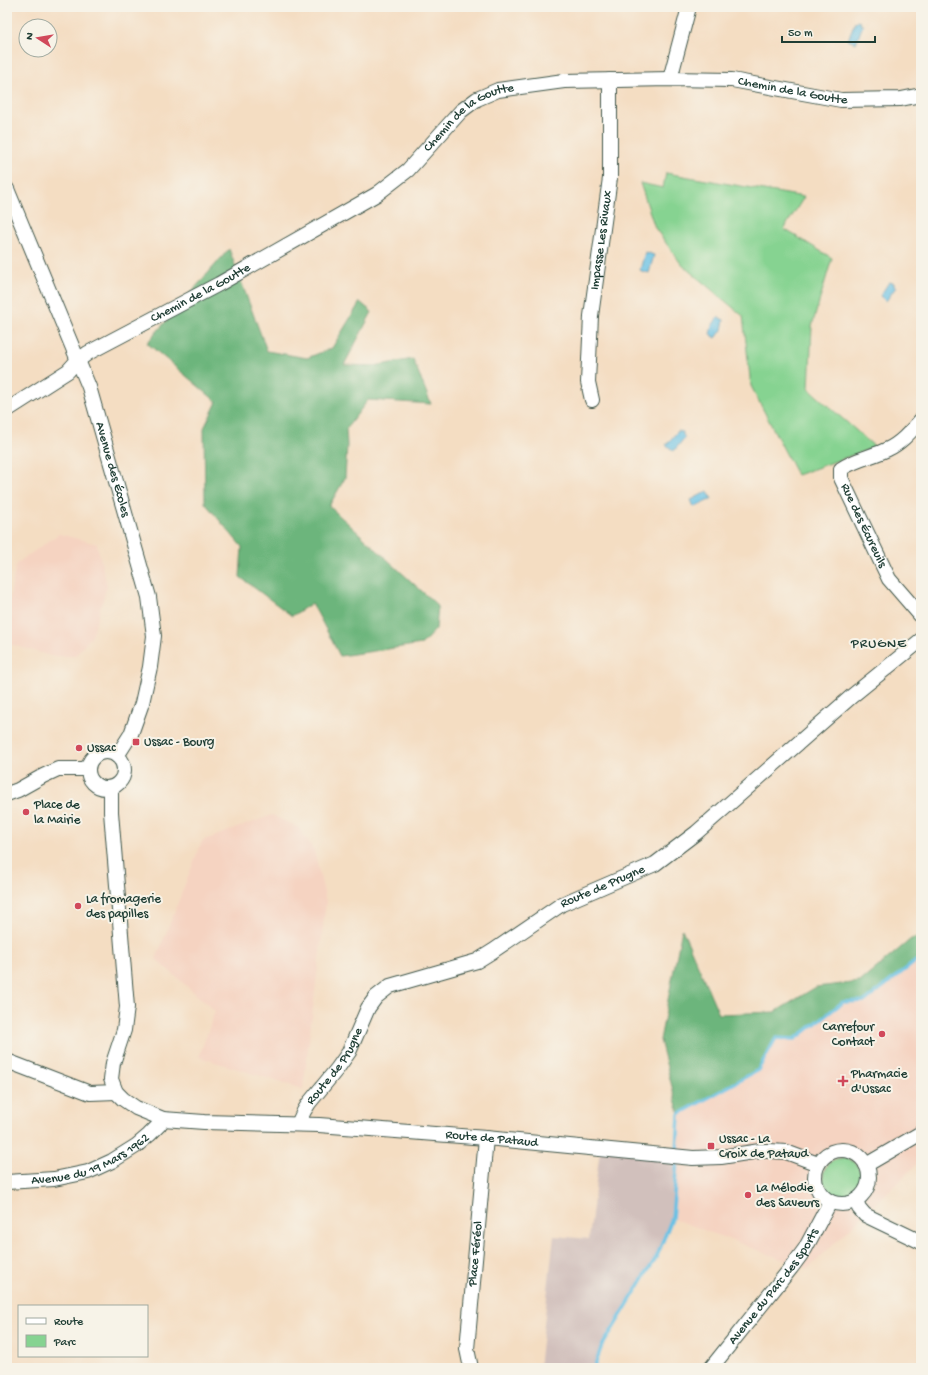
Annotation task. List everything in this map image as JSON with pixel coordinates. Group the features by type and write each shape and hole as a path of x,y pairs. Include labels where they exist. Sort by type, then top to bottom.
{"street":[{"path":"670,79 689,7"},
{"name":"Chemin de la Goutte","path":"7,410 68,371 88,353 219,284 377,194 408,170 461,111 477,99 498,90 564,81 670,79 732,80 841,100 901,99 921,95"},
{"name":"Impasse Les Rivaux","path":"592,400 588,382 591,316 610,178 610,80"},
{"name":"Avenue des Écoles","path":"7,189 91,395 150,597 154,636 142,703 131,734 117,756"},
{"name":"Rue des Écureuils","path":"921,420 904,438 888,449 849,463 841,469 841,478 889,579 921,616"},
{"name":"Route de Prugne","path":"298,1124 309,1103 349,1052 368,1008 376,997 390,986 477,961 562,904 655,864 696,833 852,696 921,640"},
{"path":"106,752 117,756 123,765 123,777 120,782 111,788 105,789 94,785 88,775 88,769 92,759 101,753 106,752"},
{"path":"12,792 58,769 88,769"},
{"path":"7,1061 90,1093 116,1092 111,1079 113,1063 124,1030 127,1006 111,812 111,788"},
{"name":"Route de Pataud","path":"116,1092 136,1108 163,1119 204,1122 319,1125 486,1138 678,1157 708,1158 760,1151 786,1152 818,1164"},
{"name":"Avenue du 19 Mars 1962","path":"7,1182 54,1179 88,1172 112,1161 136,1146 160,1124 163,1119"},
{"path":"866,1165 921,1133"},
{"name":"Place Féréol","path":"471,1368 467,1350 486,1138"},
{"path":"840,1150 851,1151 860,1157 866,1165 868,1172 868,1185 861,1196 848,1204 830,1202 823,1197 817,1189 815,1172 818,1164 825,1155 830,1152 840,1150"},
{"path":"856,1200 859,1208 865,1215 921,1242"},
{"name":"Avenue du Parc des Sports","path":"711,1368 792,1268 805,1249 830,1202"}],"shaded area":[{"path":"59,534 97,544 107,586 92,636 75,656 51,656 7,643 7,614 16,564"},
{"path":"272,815 299,828 314,850 326,902 303,1089 199,1057 215,1011 156,959 202,841"},
{"path":"921,959 921,1160 808,1269 672,1218 678,1147 679,1114 758,1070 776,1038 795,1039 843,1002 865,1001 916,961"},
{"path":"601,1141 678,1147 672,1218 657,1256 601,1348 594,1368 539,1368 554,1236 589,1239"}],"green space":[{"path":"666,173 804,197 784,229 832,258 812,326 809,389 875,447 797,475 751,386 743,316 682,265 655,228 640,183 663,188"},
{"path":"229,249 267,351 307,358 332,348 360,302 372,312 344,365 374,366 413,359 431,404 368,400 346,429 347,445 345,478 329,506 438,606 436,629 422,644 340,656 312,603 292,616 240,577 242,547 205,503 204,428 217,402 147,343"},
{"path":"682,929 719,1014 775,1012 816,987 860,982 911,939 921,936 921,959 916,961 865,1001 843,1002 795,1039 776,1038 758,1070 679,1114 660,1040"},
{"path":"842,1158 852,1161 858,1167 861,1177 858,1187 852,1193 842,1196 832,1193 826,1187 823,1177 826,1167 832,1161"}],"water":[{"path":"857,21 861,22 860,24 863,25 856,43 848,40 855,22 856,23"},
{"path":"645,252 654,255 649,273 645,273 640,270"},
{"path":"889,282 894,283 894,286 896,287 886,301 880,296"},
{"path":"718,317 724,320 722,330 716,338 710,334 712,326"},
{"path":"678,431 683,432 685,437 674,451 666,445"},
{"path":"708,491 712,499 694,507 691,500"}],"waterway":[{"path":"677,1152 679,1114 758,1070 776,1038 795,1039 843,1002 865,1001 916,961 921,959"},
{"path":"594,1368 601,1348 657,1256 672,1218 677,1161"}],"place":[{"name":"Ussac - Bourg","path":"136,742"},
{"name":"Ussac","path":"79,748"},
{"name":"Place de la Mairie","path":"26,812"},
{"name":"La fromagerie des papilles","path":"78,906"},
{"name":"Carrefour Contact","path":"882,1034"},
{"name":"Pharmacie d'Ussac","path":"843,1081"},
{"name":"Ussac - La Croix de Pataud","path":"711,1146"},
{"name":"La Mélodie des Saveurs","path":"748,1195"}],"district":[{"name":"PRUGNE","path":"879,644"}]}
